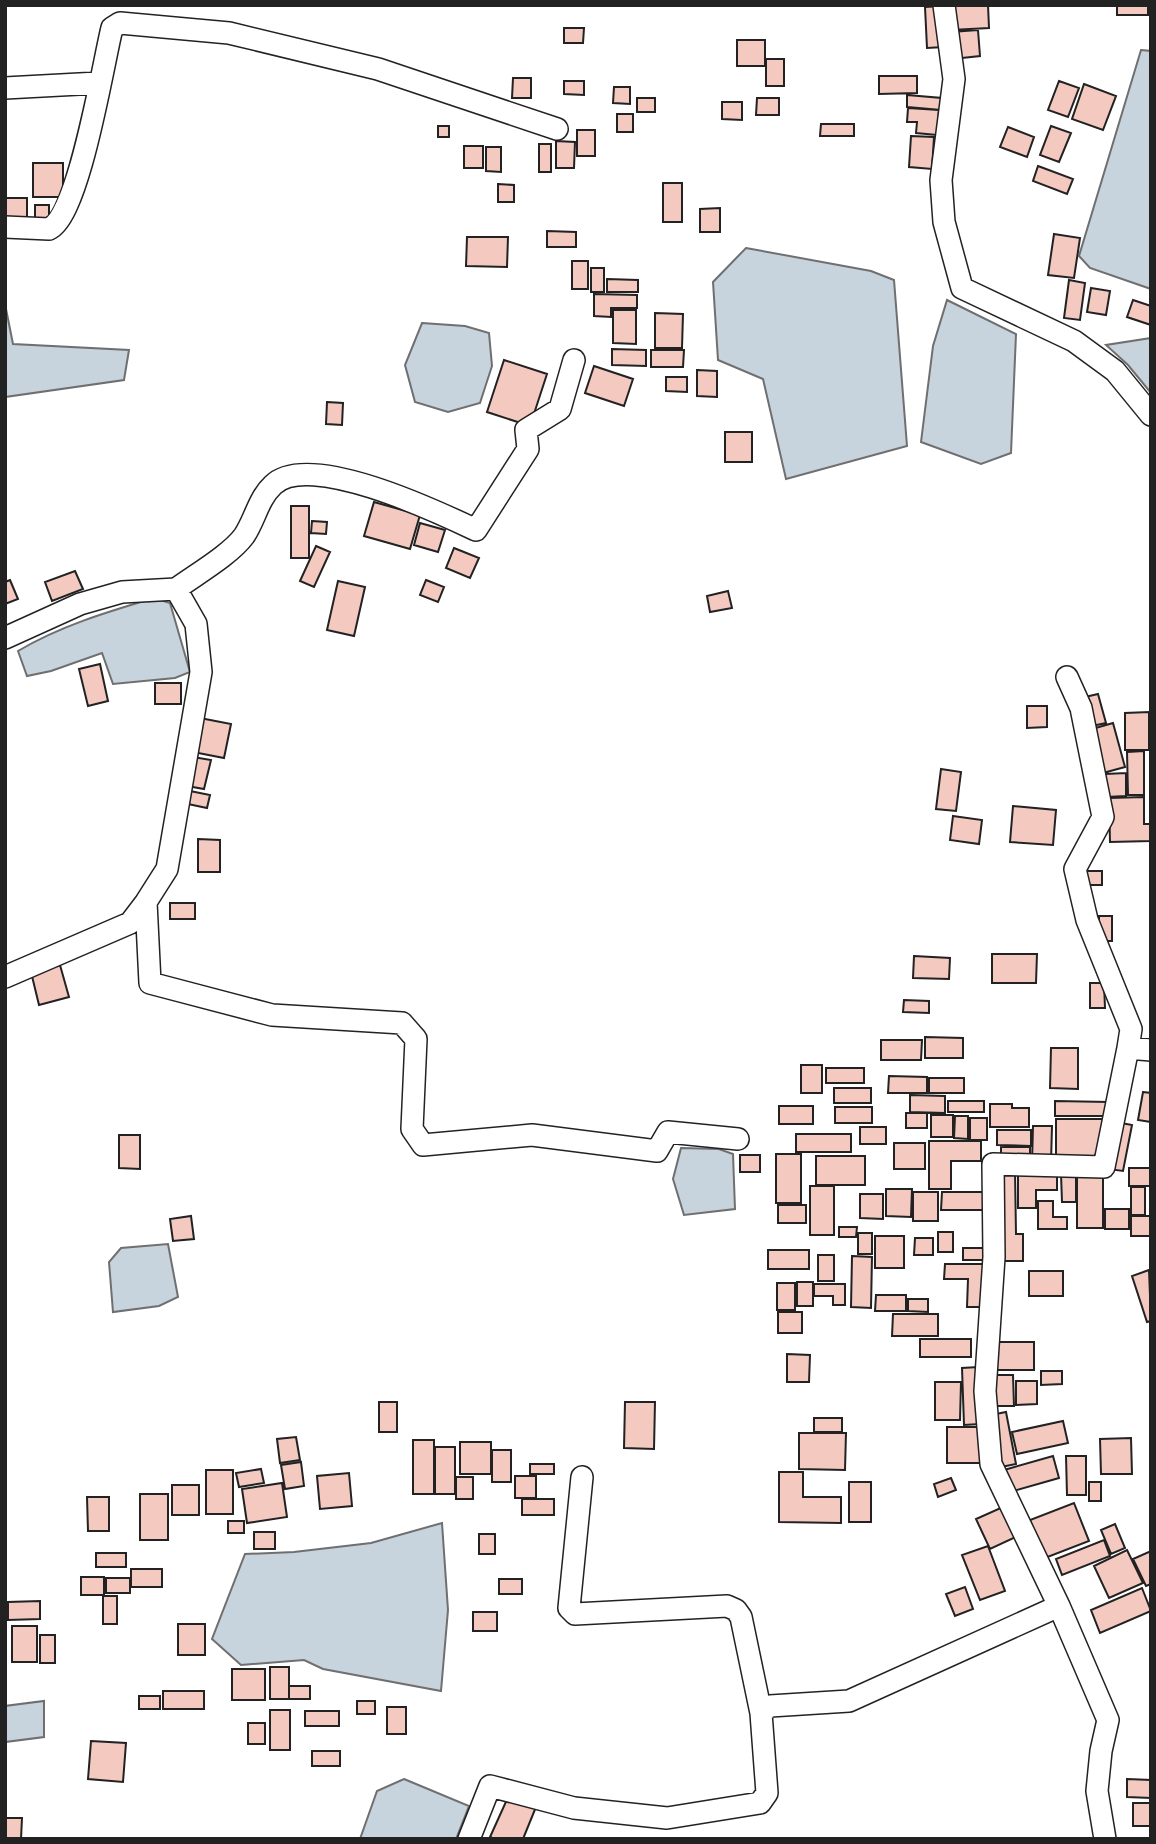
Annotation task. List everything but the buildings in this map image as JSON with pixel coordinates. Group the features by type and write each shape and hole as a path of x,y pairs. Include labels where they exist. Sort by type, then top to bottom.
{"street":[{"path":"944,5 954,79 941,180 944,222 962,288 1074,341 1115,371 1151,415"},
{"path":"5,227 38,230 49,229 59,223 91,132 98,83 112,28 120,23 229,33 377,69 557,129"},
{"path":"5,88 98,83"},
{"path":"5,638 80,604 122,592 176,589 243,537 259,503 274,483 286,479 315,474 363,483 429,507 476,530 528,449 526,430 560,409 574,360"},
{"path":"5,977 130,923 167,869 201,672 196,624 176,589"},
{"path":"1067,677 1081,708 1103,817 1075,869 1087,920 1131,1029 1104,1167 993,1164 994,1257 985,1391 991,1464 1059,1606 1108,1720 1101,1751 1097,1791 1105,1839"},
{"path":"146,902 150,983 272,1015 402,1023 416,1039 412,1129 423,1145 532,1135 657,1151 668,1132 738,1139"},
{"path":"1128,1048 1151,1050"},
{"path":"469,1839 490,1786 574,1808 667,1818 760,1803 766,1793 761,1713 741,1617 736,1610 727,1606 575,1614 569,1608 582,1477"},
{"path":"761,1713 770,1706 849,1702 1059,1606"}],"shaded area":[{"path":"1141,50 1151,51 1151,289 1090,268 1079,256"},
{"path":"746,248 871,271 894,280 907,446 786,479 763,379 718,360 713,282"},
{"path":"947,300 1016,334 1011,453 981,464 921,442 933,346"},
{"path":"5,304 13,344 129,350 124,380 5,397"},
{"path":"422,323 465,326 489,333 492,366 480,403 448,412 415,402 405,365"},
{"path":"1151,338 1151,393 1128,365 1106,345"},
{"path":"154,598 170,603 190,672 175,678 113,684 102,653 51,671 27,676 18,651 67,627"},
{"path":"681,1148 719,1149 733,1154 735,1209 684,1215 673,1179"},
{"path":"168,1244 178,1297 159,1306 113,1312 109,1262 121,1248"},
{"path":"442,1523 448,1610 441,1691 323,1669 304,1660 241,1665 212,1639 245,1554 294,1552 371,1543"},
{"path":"44,1701 44,1737 5,1742 5,1706"},
{"path":"404,1779 469,1806 456,1839 360,1839 377,1791"}]}
